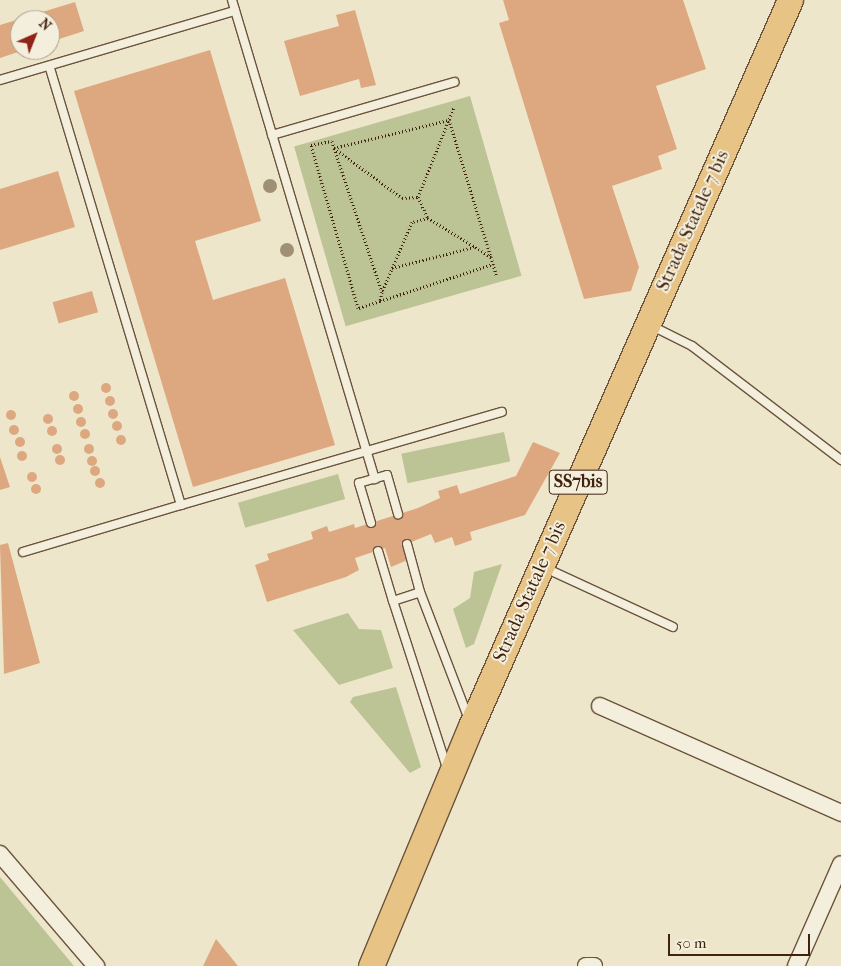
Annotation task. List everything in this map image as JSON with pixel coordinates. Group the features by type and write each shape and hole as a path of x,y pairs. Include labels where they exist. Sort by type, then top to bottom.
{"main road":[{"name":"Strada Statale 7 bis","path":"371,966 471,726 790,0"}],"street":[{"path":"600,706 841,813"},
{"path":"0,854 96,966"},
{"path":"796,966 841,864"},
{"path":"586,966 594,966"}],"lane":[{"path":"232,0 375,479"},
{"path":"0,80 235,10"},
{"path":"49,66 181,505"},
{"path":"272,135 454,82"},
{"path":"648,324 692,346 841,460"},
{"path":"24,552 366,450 502,412"},
{"path":"371,523 360,483 387,476 398,514"},
{"path":"407,544 420,592 471,726"},
{"path":"378,551 450,777"},
{"path":"541,566 672,627"},
{"path":"393,601 420,592"}],"path":[{"path":"454,107 418,197 428,218 491,257"},
{"path":"334,148 449,120"},
{"path":"449,120 496,275"},
{"path":"382,292 332,141 311,145 358,308 493,264"},
{"path":"334,148 402,198 418,197"},
{"path":"380,301 382,292 412,222 428,218"},
{"path":"392,268 475,247"}],"green space":[{"path":"470,96 522,276 346,326 294,146"},
{"path":"504,432 510,461 408,483 401,454"},
{"path":"338,474 345,499 245,528 238,503"},
{"path":"502,564 474,644 466,648 453,609 470,598 474,572"},
{"path":"348,613 359,629 381,630 393,668 339,685 293,630"},
{"path":"396,687 421,767 410,773 350,702 353,697"},
{"path":"0,877 74,966 0,966"}],"building":[{"path":"503,0 683,0 706,69 656,86 677,149 658,156 662,169 612,186 639,267 631,291 584,299 499,23 509,20"},
{"path":"75,2 84,31 60,39 60,10 49,10"},
{"path":"355,10 376,85 361,88 359,79 300,96 284,41 339,26 336,15"},
{"path":"10,22 10,55 0,58 0,25"},
{"path":"210,50 261,221 195,241 213,300 285,278 335,445 193,487 74,91"},
{"path":"58,171 75,227 0,250 0,189"},
{"path":"92,291 98,312 59,323 53,302"},
{"path":"104,383 108,383 111,388 110,392 104,393 101,390 101,386"},
{"path":"72,391 76,391 79,396 78,400 72,401 69,398 69,394"},
{"path":"108,396 112,396 115,401 114,405 108,406 105,403 105,399"},
{"path":"76,404 80,404 83,409 82,413 76,414 73,411 73,407"},
{"path":"111,409 115,409 118,414 117,418 111,419 108,416 108,412"},
{"path":"9,410 13,410 16,415 15,419 9,420 6,417 6,413"},
{"path":"46,414 50,414 53,419 52,423 46,424 43,421 43,417"},
{"path":"79,417 83,417 86,422 85,426 79,427 76,424 76,420"},
{"path":"115,421 119,421 122,426 121,430 115,431 112,428 112,424"},
{"path":"12,425 16,425 19,430 18,434 12,435 9,432 9,428"},
{"path":"50,426 54,426 57,431 56,435 50,436 47,433 47,429"},
{"path":"83,429 87,429 90,434 89,438 83,439 80,436 80,432"},
{"path":"119,435 123,435 126,440 125,444 119,445 116,442 116,438"},
{"path":"18,437 22,437 25,442 24,446 18,447 15,444 15,440"},
{"path":"533,442 560,453 525,515 470,532 472,540 455,546 452,537 435,543 431,534 404,545 410,559 391,567 385,548 355,558 359,570 346,577 267,602 255,565 269,560 267,554 313,539 311,532 327,526 329,532 354,524 355,528 418,508 440,498 438,491 457,485 460,494 516,476"},
{"path":"55,444 59,444 62,449 61,453 55,454 52,451 52,447"},
{"path":"87,444 91,444 94,449 93,453 87,454 84,451 84,447"},
{"path":"20,451 24,451 27,456 26,460 20,461 17,458 17,454"},
{"path":"58,455 62,455 65,460 64,464 58,465 55,462 55,458"},
{"path":"90,456 94,456 97,461 96,465 90,466 87,463 87,459"},
{"path":"0,457 10,487 0,490"},
{"path":"93,466 97,466 100,471 99,475 93,476 90,473 90,469"},
{"path":"30,472 34,472 37,477 36,481 30,482 27,479 27,475"},
{"path":"98,478 102,478 105,483 104,487 98,488 95,485 95,481"},
{"path":"34,484 38,484 41,489 40,493 34,494 31,491 31,487"},
{"path":"8,543 40,663 4,674 0,545"},
{"path":"216,939 238,966 203,966"}]}
